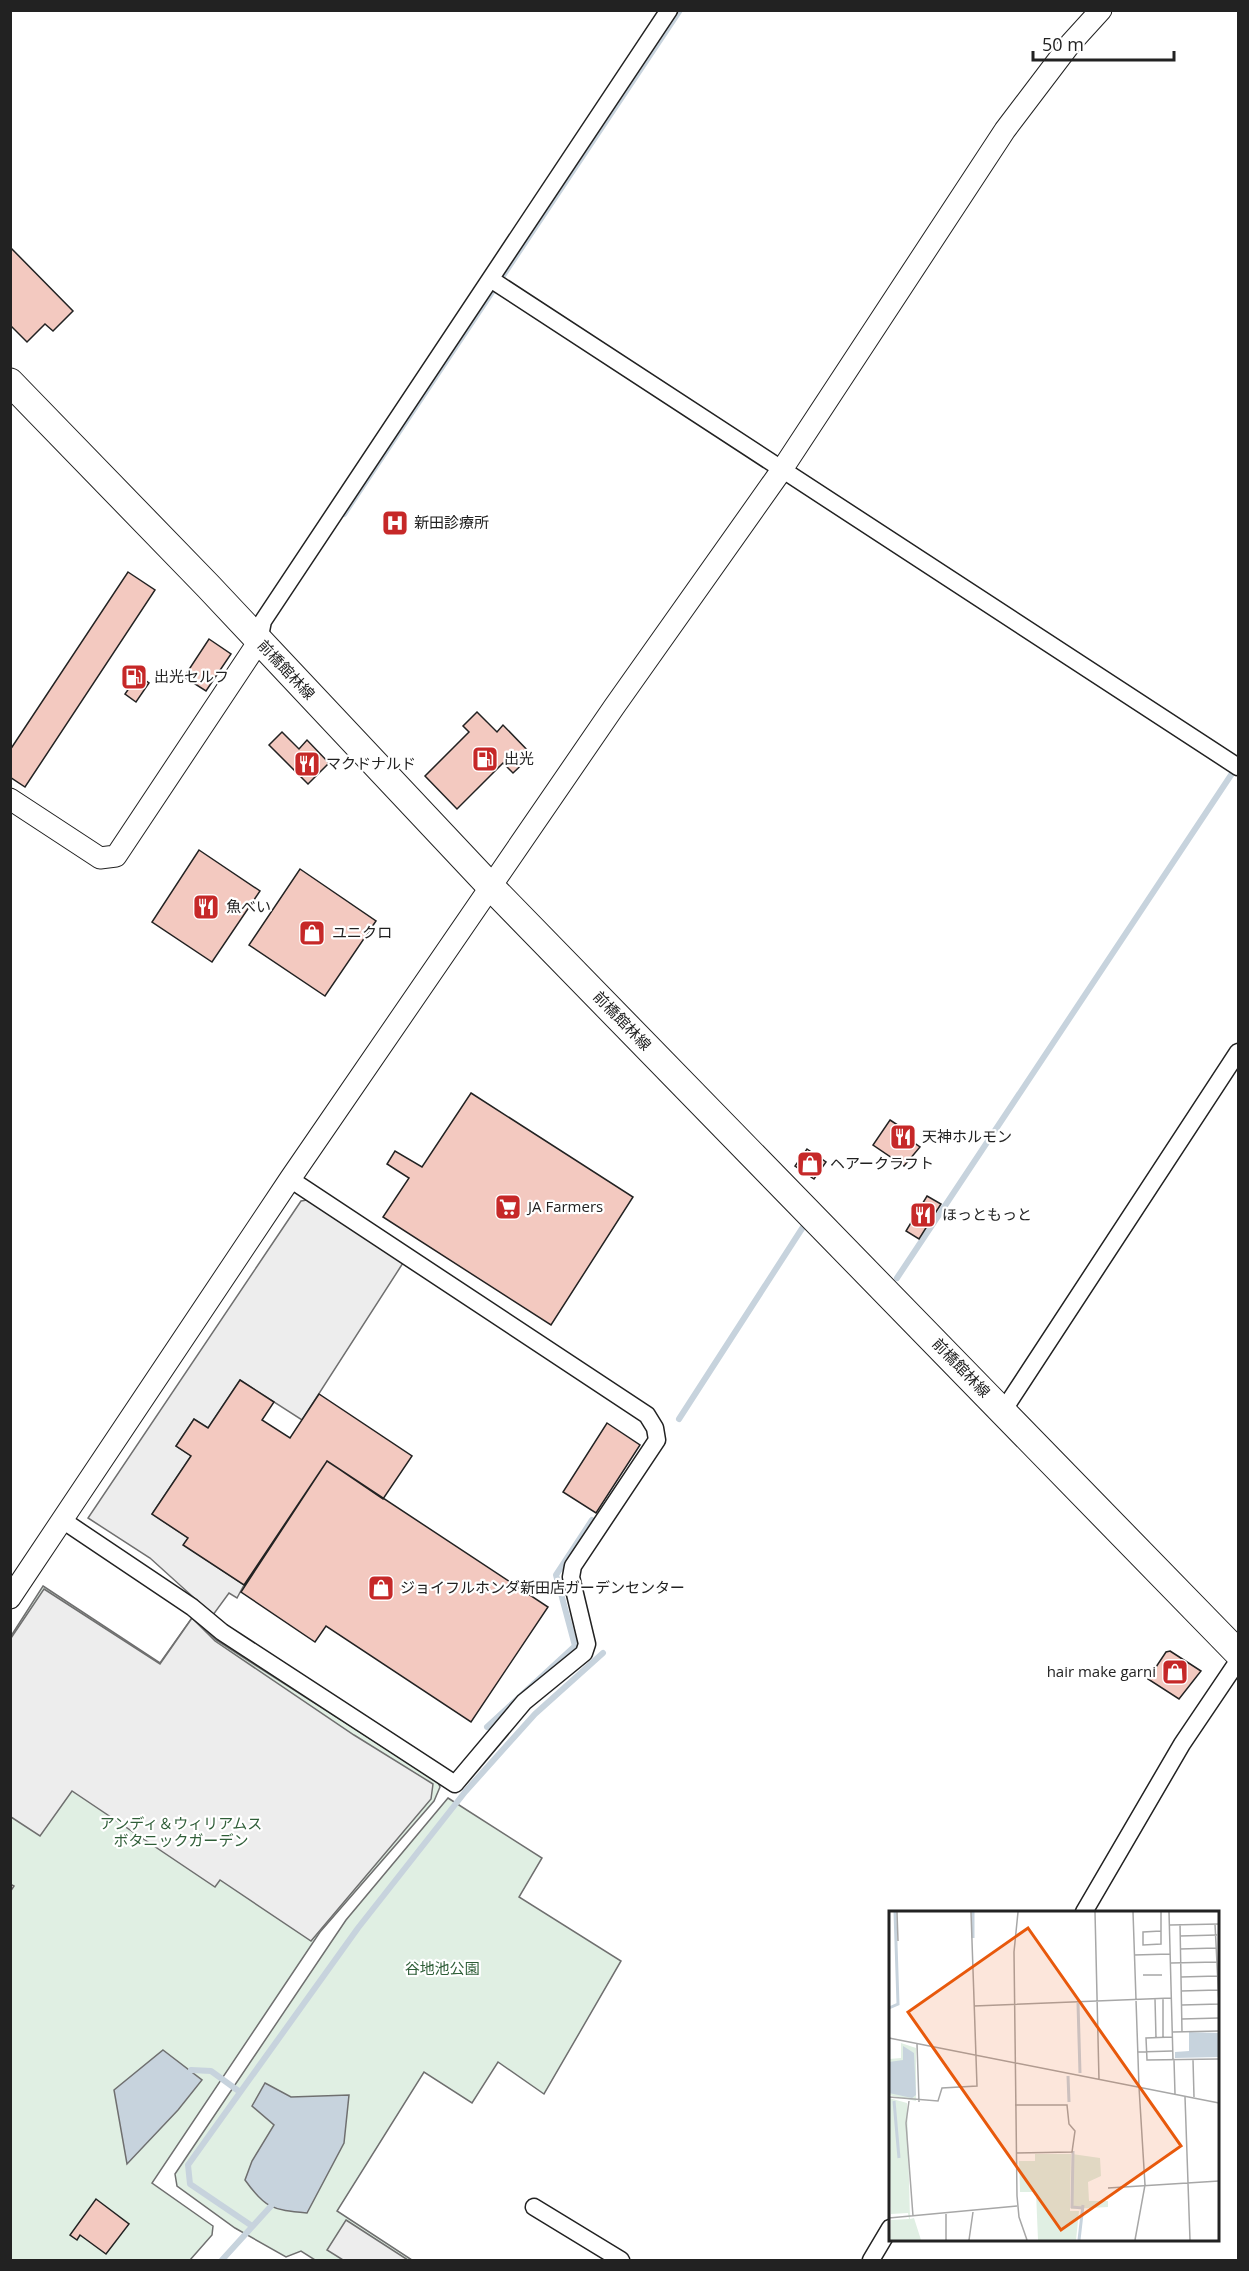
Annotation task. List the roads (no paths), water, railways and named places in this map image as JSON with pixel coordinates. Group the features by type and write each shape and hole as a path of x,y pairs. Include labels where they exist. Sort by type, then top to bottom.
{"main road":[{"name":"前橋館林線","path":"10,382 492,888 1239,1653"}],"street":[{"path":"10,799 100,858 116,856 259,641 263,621 492,280 669,10"},
{"path":"10,1598 290,1179 492,888 614,707 781,471 1005,130 1071,43 1101,10"},
{"path":"492,280 781,471 1239,767"},
{"path":"1003,1411 1239,1052"},
{"path":"61,1519 192,1607 222,1632 455,1784 524,1702 584,1653 587,1644 571,1577 573,1566 657,1440 655,1428 647,1415 290,1179"},
{"path":"1085,1911 1182,1744 1239,1660"},
{"path":"534,2207 621,2260"},
{"path":"871,2260 889,2231"}],"waterway":[{"path":"344,514 680,10"},
{"path":"897,1278 1237,766"},
{"path":"679,1419 803,1227"},
{"path":"487,1727 575,1646 556,1575 592,1520"},
{"path":"252,2226 190,2184 188,2165 358,1928 465,1792 535,1714 603,1653"},
{"path":"191,2070 211,2071 240,2092"},
{"path":"222,2260 271,2206"}],"place":[{"name":"新田診療所","path":"395,523"},
{"name":"出光セルフ","path":"134,677"},
{"name":"出光","path":"485,759"},
{"name":"マクドナルド","path":"307,764"},
{"name":"魚べい","path":"206,907"},
{"name":"ユニクロ","path":"312,933"},
{"name":"天神ホルモン","path":"903,1137"},
{"name":"ヘアークラフト","path":"810,1164"},
{"name":"JA Farmers","path":"508,1207"},
{"name":"ほっともっと","path":"923,1215"},
{"name":"ジョイフルホンダ新田店ガーデンセンター","path":"381,1588"},
{"name":"hair make garni","path":"1175,1672"}],"park label":[{"name":"アンディ＆ウィリアムス ボタニックガーデン","path":"181,1832"},
{"name":"谷地池公園","path":"442,1969"}]}
